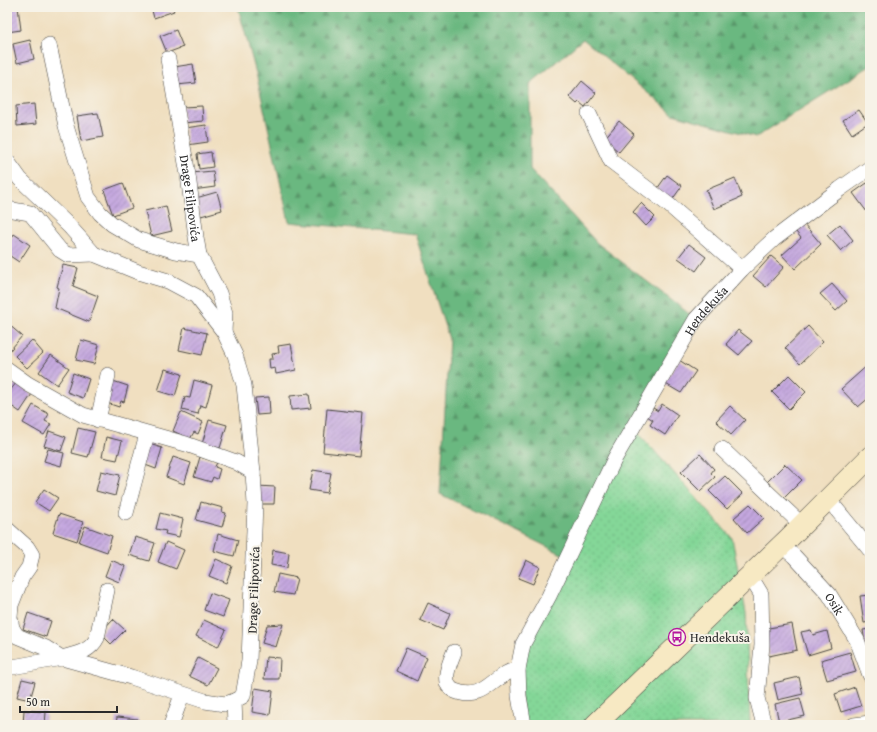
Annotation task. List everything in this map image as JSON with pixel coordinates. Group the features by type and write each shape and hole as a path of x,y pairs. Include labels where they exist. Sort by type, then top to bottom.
{"main road":[{"path":"595,724 750,576 870,457"}],"street":[{"path":"49,45 66,126 88,197 100,213 112,224 139,240 199,256"},
{"name":"Drage Filipovića","path":"168,59 188,175 199,256 219,293 225,313 224,332"},
{"path":"589,114 611,161 669,205 742,269"},
{"name":"Drage Filipovića","path":"7,161 20,179 69,226 94,254 138,272 168,281 196,296 224,332 235,355 244,385 253,472 255,539 250,661 243,696 234,701"},
{"name":"Hendekuša","path":"524,725 519,696 518,669 522,644 549,596 615,458 696,319 742,269 774,239 870,168"},
{"name":"Drage Filipovića","path":"7,209 30,213 60,250 68,256 94,254"},
{"path":"7,369 28,384 83,415 186,444 236,462 253,472"},
{"path":"98,420 108,375"},
{"path":"126,512 147,434"},
{"path":"722,449 802,525"},
{"path":"828,499 870,550"},
{"path":"7,529 27,547 32,555 29,567 22,577 11,606 10,617 12,633 46,648 62,658 131,677 182,695 205,702 225,704 234,701 235,725"},
{"name":"Osik","path":"781,545 794,556 829,594 857,640 870,675"},
{"path":"750,576 760,594 762,645 757,698 764,725"},
{"path":"7,668 62,658 88,649 93,645 96,638 107,590"},
{"path":"454,652 447,670 447,680 452,690 465,694 481,692 509,671 518,669"},
{"path":"171,725 182,695"},
{"path":"854,725 870,723"}],"green space":[{"path":"238,7 870,7 870,66 756,137 673,114 583,39 530,84 530,169 597,243 696,319 568,557 440,494 449,339 415,234 289,222 257,77"},
{"path":"633,427 732,538 746,613 750,725 524,725 518,669"}],"building":[{"path":"18,7 21,30 7,32 7,9"},
{"path":"151,7 172,7 174,11 154,18"},
{"path":"176,30 183,47 167,53 160,36"},
{"path":"30,40 34,59 17,63 13,44"},
{"path":"193,64 196,83 177,85 174,67"},
{"path":"582,81 596,93 585,107 579,102 577,104 569,97"},
{"path":"34,104 36,124 17,126 16,106"},
{"path":"202,106 203,121 183,123 182,107"},
{"path":"859,110 868,123 852,134 843,120"},
{"path":"98,113 103,137 81,141 77,116"},
{"path":"619,121 634,134 619,152 604,139"},
{"path":"206,125 208,142 187,145 185,128"},
{"path":"211,152 213,167 199,169 197,154"},
{"path":"213,171 215,187 193,190 191,173"},
{"path":"667,175 682,186 672,200 657,189"},
{"path":"735,178 742,197 714,209 706,190"},
{"path":"123,183 132,208 113,215 104,190"},
{"path":"867,183 870,187 870,209 867,212 853,193"},
{"path":"217,192 222,210 201,216 196,198"},
{"path":"641,203 655,217 646,226 633,212"},
{"path":"166,206 172,231 151,236 145,211"},
{"path":"804,224 821,244 795,269 782,255 801,238 796,232"},
{"path":"840,224 853,240 841,251 827,235"},
{"path":"14,234 30,245 19,262 7,254 7,245"},
{"path":"689,244 706,257 696,271 678,258"},
{"path":"771,256 784,267 766,287 753,276"},
{"path":"63,265 78,268 73,286 98,296 89,322 55,308 59,288 57,287"},
{"path":"832,284 847,301 836,311 820,294"},
{"path":"7,323 22,336 7,354"},
{"path":"808,326 823,342 800,364 785,348"},
{"path":"184,328 207,333 202,355 179,350"},
{"path":"738,330 752,341 739,355 726,344"},
{"path":"32,340 43,353 27,368 15,356"},
{"path":"81,340 99,345 94,364 76,360"},
{"path":"291,344 296,370 276,374 275,368 270,369 269,359 273,359 272,354 279,353 278,346"},
{"path":"51,355 69,368 57,385 39,372"},
{"path":"679,360 696,371 681,393 664,383"},
{"path":"870,363 870,397 858,407 841,389"},
{"path":"165,369 182,374 175,396 158,391"},
{"path":"73,373 89,379 83,398 67,392"},
{"path":"789,375 806,392 789,409 772,392"},
{"path":"110,380 128,386 124,402 121,401 119,407 104,402"},
{"path":"194,380 212,385 206,407 200,405 198,414 182,410 185,397 190,398"},
{"path":"16,383 32,394 20,412 7,403 7,395"},
{"path":"309,394 311,408 291,410 290,396"},
{"path":"269,397 270,414 257,415 255,398"},
{"path":"662,404 678,415 665,435 650,425 653,420 647,416 653,408 658,411"},
{"path":"33,405 49,414 45,421 51,424 44,435 23,423"},
{"path":"730,406 745,420 731,435 716,421"},
{"path":"327,409 363,413 359,456 323,452"},
{"path":"181,412 203,422 198,434 194,432 190,439 173,431"},
{"path":"209,420 227,425 220,448 202,444"},
{"path":"78,428 95,432 88,457 72,453"},
{"path":"49,431 66,437 61,451 44,446"},
{"path":"106,437 122,441 117,460 102,457"},
{"path":"146,443 162,448 156,469 140,463"},
{"path":"48,449 64,453 61,466 44,461"},
{"path":"700,454 714,469 711,473 715,477 700,491 681,472"},
{"path":"173,457 191,463 184,484 166,477"},
{"path":"200,457 217,462 215,467 220,469 217,479 213,477 211,482 194,477"},
{"path":"785,464 802,480 783,499 766,483"},
{"path":"313,470 331,473 327,493 309,490"},
{"path":"101,471 120,475 115,496 96,491"},
{"path":"725,476 743,494 727,509 709,491"},
{"path":"257,486 275,487 274,504 257,504"},
{"path":"44,489 58,498 49,511 35,502"},
{"path":"201,502 223,508 222,512 226,513 222,527 196,520"},
{"path":"750,504 764,518 747,533 734,518"},
{"path":"160,513 183,519 179,537 165,534 166,531 156,529"},
{"path":"59,514 83,522 77,541 53,533"},
{"path":"85,526 112,536 107,552 79,542"},
{"path":"218,534 238,540 234,556 214,551"},
{"path":"135,537 155,543 149,561 129,555"},
{"path":"166,542 184,550 176,569 158,562"},
{"path":"273,550 289,553 287,568 271,565"},
{"path":"216,559 232,566 226,583 209,576"},
{"path":"111,560 125,566 119,582 105,576"},
{"path":"526,560 540,567 533,584 518,578"},
{"path":"278,574 297,578 293,595 274,592"},
{"path":"210,593 229,600 223,617 204,610"},
{"path":"870,595 870,622 864,623 860,596"},
{"path":"428,603 450,613 443,630 420,620"},
{"path":"28,613 51,621 46,637 23,629"},
{"path":"113,619 125,630 111,644 100,633"},
{"path":"204,620 226,630 218,647 196,636"},
{"path":"283,624 276,647 262,643 267,625"},
{"path":"792,624 797,650 769,656 763,629"},
{"path":"870,629 870,647 866,648 863,630"},
{"path":"811,630 813,635 827,631 831,648 808,655 801,632"},
{"path":"406,648 427,657 417,681 396,671"},
{"path":"850,652 856,672 827,680 821,660"},
{"path":"266,657 280,658 279,679 264,679"},
{"path":"198,658 217,668 208,685 189,676"},
{"path":"799,677 803,694 778,700 774,683"},
{"path":"22,679 35,682 30,700 17,697"},
{"path":"855,687 861,706 841,712 835,694"},
{"path":"255,688 273,691 270,715 252,712"},
{"path":"800,698 805,716 779,722 775,704"},
{"path":"24,710 46,712 45,725 23,725"},
{"path":"117,717 138,719 138,725 116,725"}],"place":[{"name":"Hendekuša","path":"677,637"}]}
